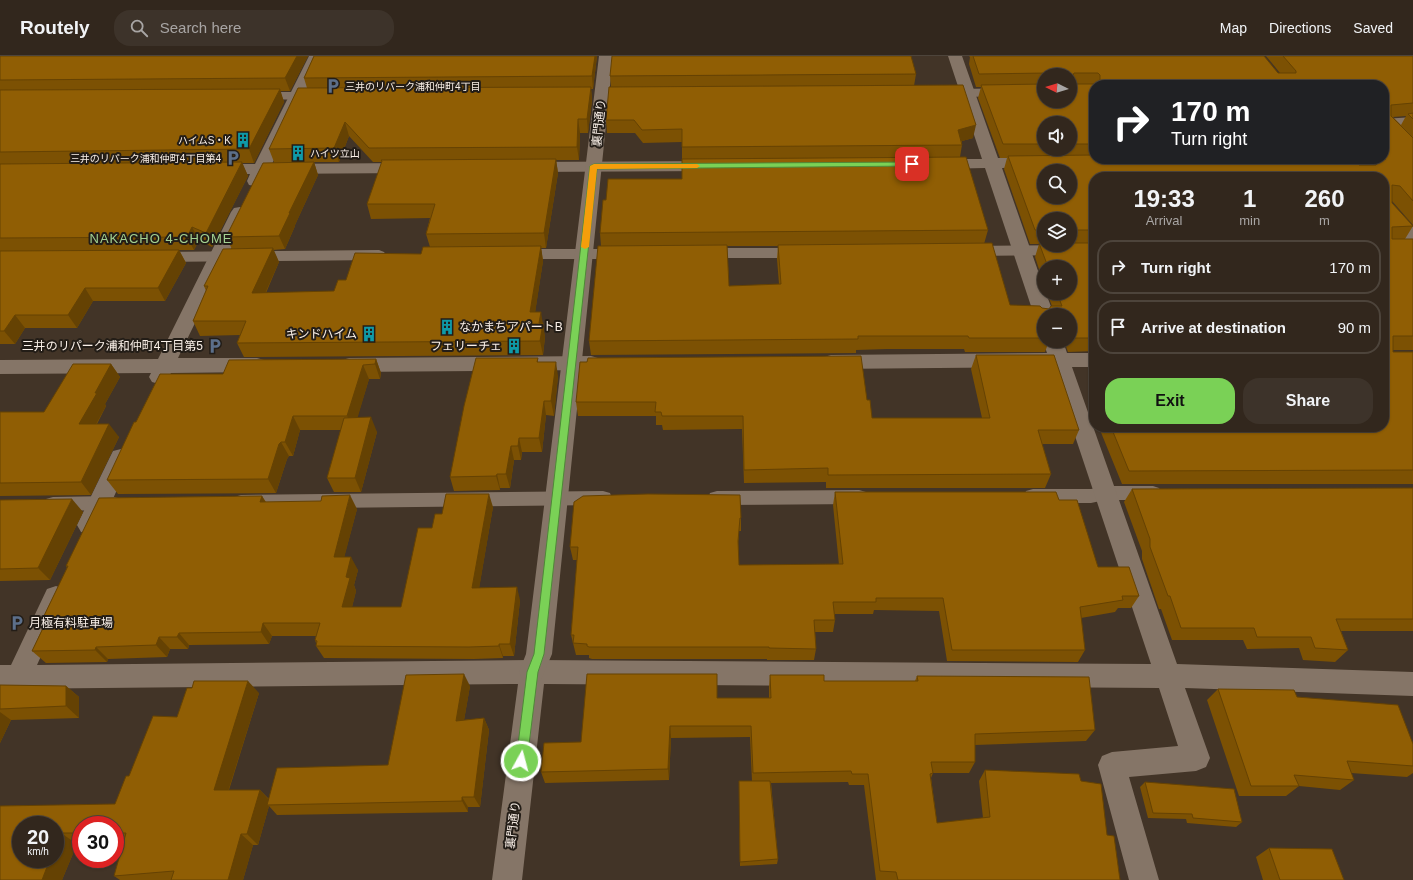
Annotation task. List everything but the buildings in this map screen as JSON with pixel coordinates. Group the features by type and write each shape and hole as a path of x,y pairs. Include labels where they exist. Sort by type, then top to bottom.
{"street":[{"path":"152,394 316,56"},
{"name":"裏門通り","path":"507,880 532,672 539,654 594,166 599,95 606,56"},
{"path":"955,56 1042,308"},
{"path":"920,164 1047,163"},
{"path":"514,167 729,166"},
{"path":"197,169 427,168"},
{"path":"1389,212 1411,244"},
{"path":"1056,351 1196,758 1112,765 1144,880"},
{"path":"816,362 1056,351 1089,359"},
{"path":"332,365 611,363"},
{"path":"0,367 276,365"},
{"path":"82,540 128,442"},
{"path":"62,583 9,677 532,672 1168,676 1413,684"}],"lane":[{"path":"936,93 1037,92"},
{"path":"250,96 328,96"},
{"path":"1389,123 1413,122"},
{"path":"1389,127 1397,134"},
{"path":"952,251 1089,250"},
{"path":"686,254 819,253"},
{"path":"504,254 631,254"},
{"path":"148,257 393,255"},
{"path":"1019,496 1091,496 1105,493 1171,493"},
{"path":"700,498 875,497"},
{"path":"225,502 620,498"},
{"path":"38,504 130,503"}],"slow traffic":[{"path":"585,247 594,166 697,166"}],"place":[{"name":"三井のリパーク浦和仲町4丁目","path":"333,86"},
{"name":"ハイムS・K","path":"243,140"},
{"name":"ハイツ立山","path":"298,153"},
{"name":"三井のリパーク浦和仲町4丁目第4","path":"233,158"},
{"name":"なかまちアパートB","path":"447,327"},
{"name":"キンドハイム","path":"369,334"},
{"name":"三井のリパーク浦和仲町4丁目第5","path":"215,346"},
{"name":"フェリーチェ","path":"514,346"},
{"name":"月極有料駐車場","path":"17,623"}],"district":[{"name":"NAKACHO 4-CHOME","path":"161,238"}],"route":[{"path":"521,761 532,672 539,654 594,166 912,164"}]}
